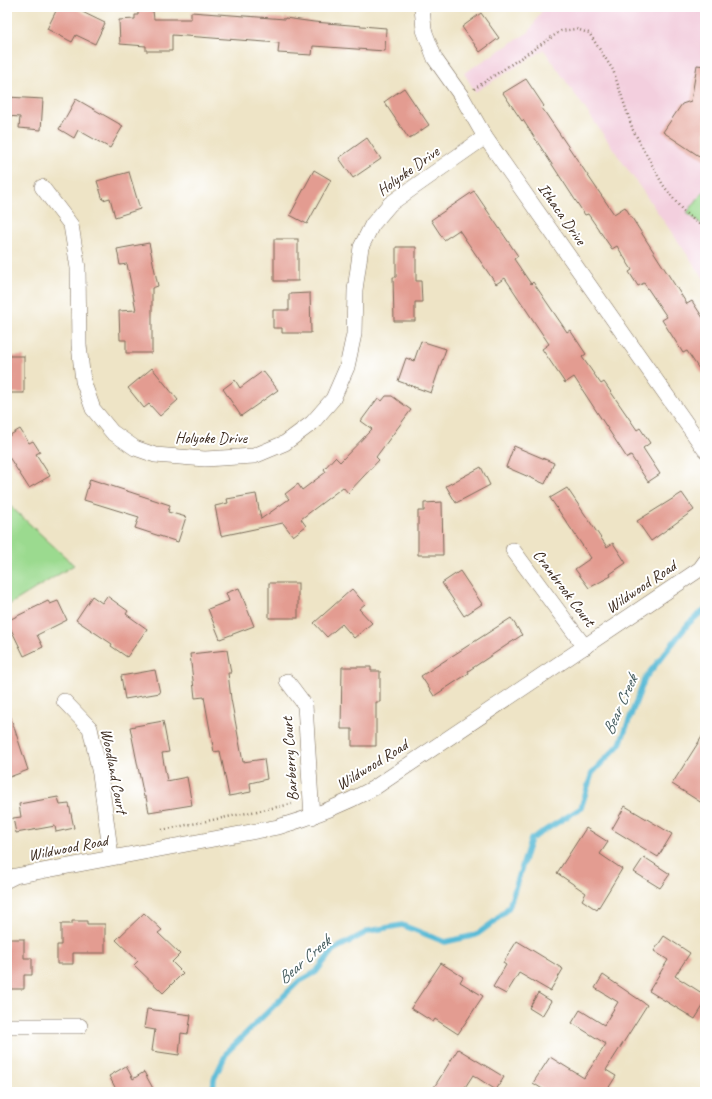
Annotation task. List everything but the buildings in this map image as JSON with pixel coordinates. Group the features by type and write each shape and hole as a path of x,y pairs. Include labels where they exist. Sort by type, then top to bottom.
{"street":[{"name":"Ithaca Drive","path":"422,7 424,30 435,59 462,97 486,137 705,450"},
{"name":"Holyoke Drive","path":"42,187 71,225 78,268 79,344 83,381 93,409 112,432 135,448 155,455 205,459 254,456 285,443 312,423 333,398 347,367 354,334 355,290 361,247 372,225 390,204 486,137"},
{"name":"Cranbrook Court","path":"513,550 585,647"},
{"name":"Wildwood Road","path":"7,880 15,876 111,857 278,827 312,817 344,804 374,788 585,647 700,569 705,562"},
{"name":"Barberry Court","path":"287,681 305,705 312,817"},
{"name":"Woodland Court","path":"64,701 90,728 100,774 111,857"},
{"path":"7,1026 80,1026"}],"path":[{"path":"462,97 560,31 576,29 590,33 613,70 633,130 663,185 683,211 705,229"},
{"path":"156,832 312,800"}],"shaded area":[{"path":"544,7 705,7 705,280 544,50 475,92 464,73 529,32"}],"green space":[{"path":"705,189 705,227 687,213"},
{"path":"7,503 74,565 7,606"}],"waterway":[{"name":"Bear Creek","path":"213,1092 214,1079 227,1052 298,982 316,972 333,950 369,931 402,925 445,942 476,935 495,921 509,907 531,839 581,808 592,773 620,744 645,678 689,623 705,609"}]}
